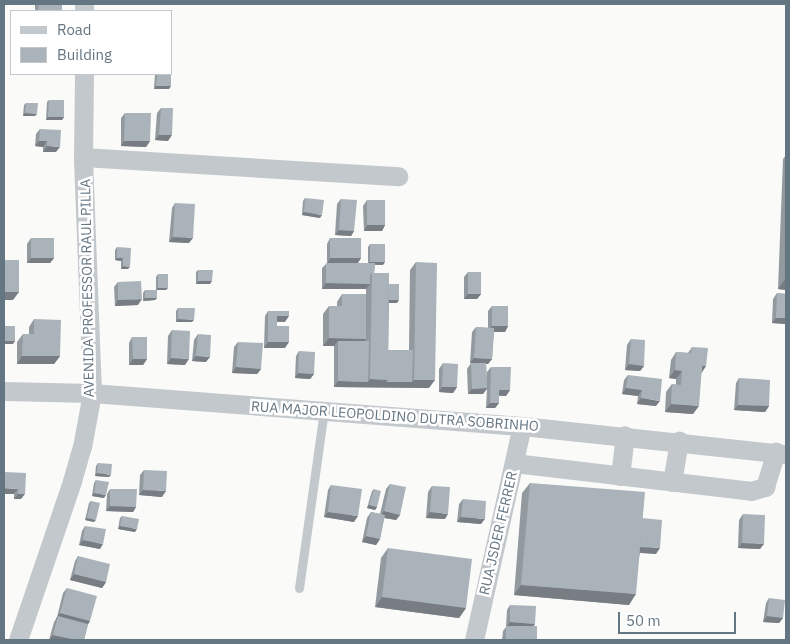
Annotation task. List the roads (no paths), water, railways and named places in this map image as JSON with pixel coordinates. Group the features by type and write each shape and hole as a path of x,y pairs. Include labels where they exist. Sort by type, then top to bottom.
{"street":[{"name":"AVENIDA PROFESSOR RAUL PILLA","path":"18,640 72,482 82,447 92,393 83,157 84,75"},
{"path":"83,157 398,176"},
{"name":"RUA MAJOR LEOPOLDINO DUTRA SOBRINHO","path":"4,391 92,393 324,410 625,435 781,453"},
{"name":"RUA JSDER FERRER","path":"474,640 522,426"},
{"path":"620,476 625,435"},
{"path":"672,482 679,441"},
{"path":"514,463 672,482 759,490 765,488 781,453"}],"lane":[{"path":"299,588 324,410"}]}
